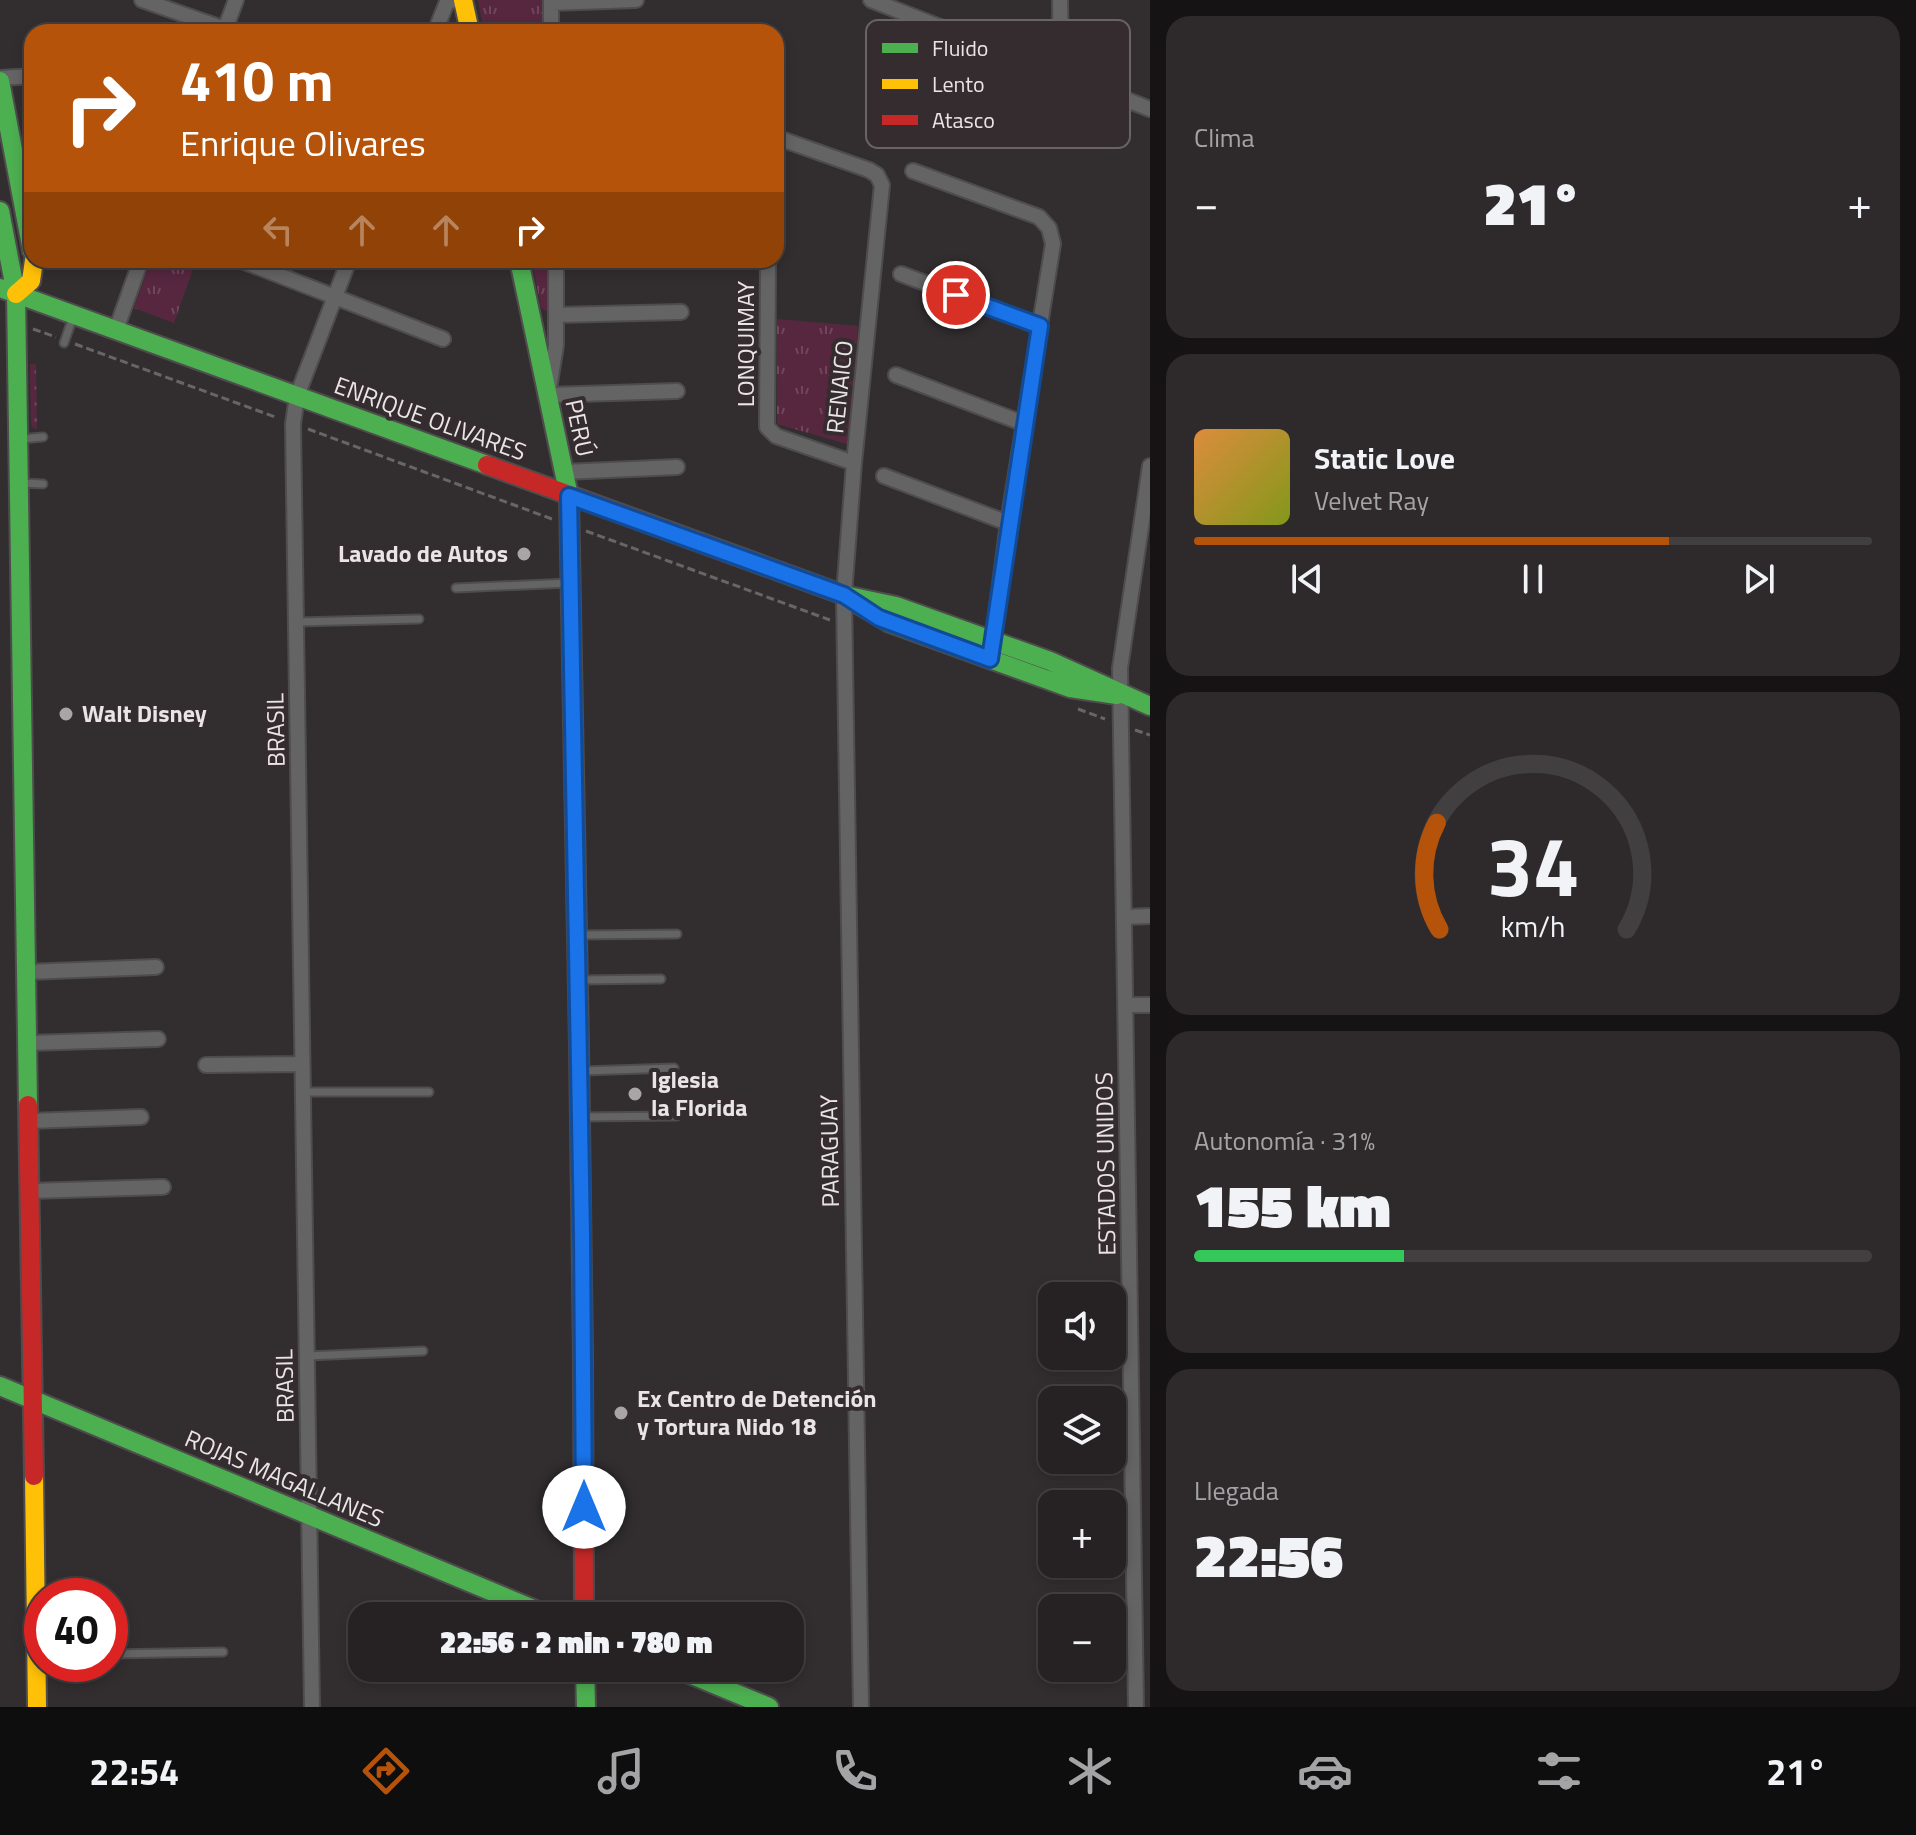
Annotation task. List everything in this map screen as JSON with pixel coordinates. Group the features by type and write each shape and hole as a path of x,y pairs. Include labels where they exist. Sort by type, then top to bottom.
{"main road":[{"path":"452,0 466,24"},
{"path":"0,79 23,162"},
{"path":"0,211 19,439 37,1578"},
{"path":"8,291 25,291 34,268"},
{"name":"PERÚ","path":"521,268 569,496 584,1602"},
{"name":"ENRIQUE OLIVARES","path":"8,291 844,595 879,618 991,649 1070,688 1121,695 1150,706"},
{"name":"ROJAS MAGALLANES","path":"0,1386 517,1602"},
{"path":"37,1707 38,1682"},
{"path":"585,1682 586,1707"},
{"path":"709,1682 769,1707"}],"street":[{"path":"142,0 206,24"},
{"path":"227,24 236,0"},
{"path":"439,24 452,0"},
{"path":"551,24 551,1 636,0"},
{"path":"871,0 923,20"},
{"path":"915,0 915,17"},
{"path":"1060,0 1060,20"},
{"path":"0,79 24,77"},
{"path":"1130,101 1150,109"},
{"name":"RENAICO","path":"784,140 869,170 877,175 882,185 844,595"},
{"path":"913,171 1039,217 1049,228 1053,244 991,649"},
{"path":"116,330 138,268"},
{"path":"261,268 443,339"},
{"name":"BRASIL","path":"312,1707 293,424 297,396 346,268"},
{"path":"556,268 556,345 548,395 677,391"},
{"name":"LONQUIMAY","path":"768,268 767,427 776,436 854,463"},
{"path":"901,274 1040,326"},
{"path":"557,315 681,312"},
{"path":"896,375 1025,424"},
{"name":"ESTADOS UNIDOS","path":"1136,1707 1120,668 1150,466"},
{"path":"564,472 677,467"},
{"path":"884,476 1008,523"},
{"name":"PARAGUAY","path":"844,595 861,1707"},
{"path":"1124,917 1150,916"},
{"path":"27,972 156,967"},
{"path":"1125,1005 1150,1005"},
{"path":"28,1043 158,1039"},
{"path":"206,1065 302,1064"},
{"path":"29,1121 141,1117"},
{"path":"30,1191 163,1187"}],"lane":[{"path":"64,343 74,315"},
{"path":"19,439 43,437"},
{"path":"19,483 43,484"},
{"path":"456,588 570,583"},
{"path":"296,622 419,619"},
{"path":"577,935 677,934"},
{"path":"577,980 661,979"},
{"path":"579,1071 674,1068"},
{"path":"303,1092 429,1092"},
{"path":"579,1117 677,1116"},
{"path":"307,1356 423,1351"},
{"path":"128,1654 223,1652"}],"green space":[{"path":"478,0 544,0 545,24 482,24"},
{"path":"148,268 193,268 174,323 134,308"},
{"path":"534,268 550,268 551,306 546,311 541,308"},
{"path":"777,319 858,326 847,444 777,424"},
{"path":"30,364 36,364 37,429 31,424"}],"traffic: fast":[{"path":"0,81 24,208"},
{"path":"0,211 16,294 28,1105"},
{"path":"521,268 569,496 579,1045"},
{"path":"0,288 487,465"},
{"path":"781,572 844,595 896,606 1050,661 1150,706"},
{"path":"848,598 890,623 1070,688 1117,695"},
{"path":"0,1386 517,1602"},
{"path":"585,1682 586,1707"},
{"path":"709,1682 769,1707"}],"traffic: slow":[{"path":"463,0 468,24"},
{"path":"16,294 31,281 33,268"},
{"path":"579,1045 583,1356"},
{"path":"34,1476 37,1707"}],"traffic: jam":[{"path":"487,465 781,572"},
{"path":"28,1105 34,1476"},
{"path":"583,1356 584,1602"}],"place":[{"name":"Lavado de Autos","path":"524,554"},
{"name":"Walt Disney","path":"66,714"},
{"name":"Iglesia la Florida","path":"635,1094"},
{"name":"Ex Centro de Detención y Tortura Nido 18","path":"621,1413"}],"route":[{"path":"584,1507 569,496 844,595 890,623 990,659 1040,326 956,295"}]}
